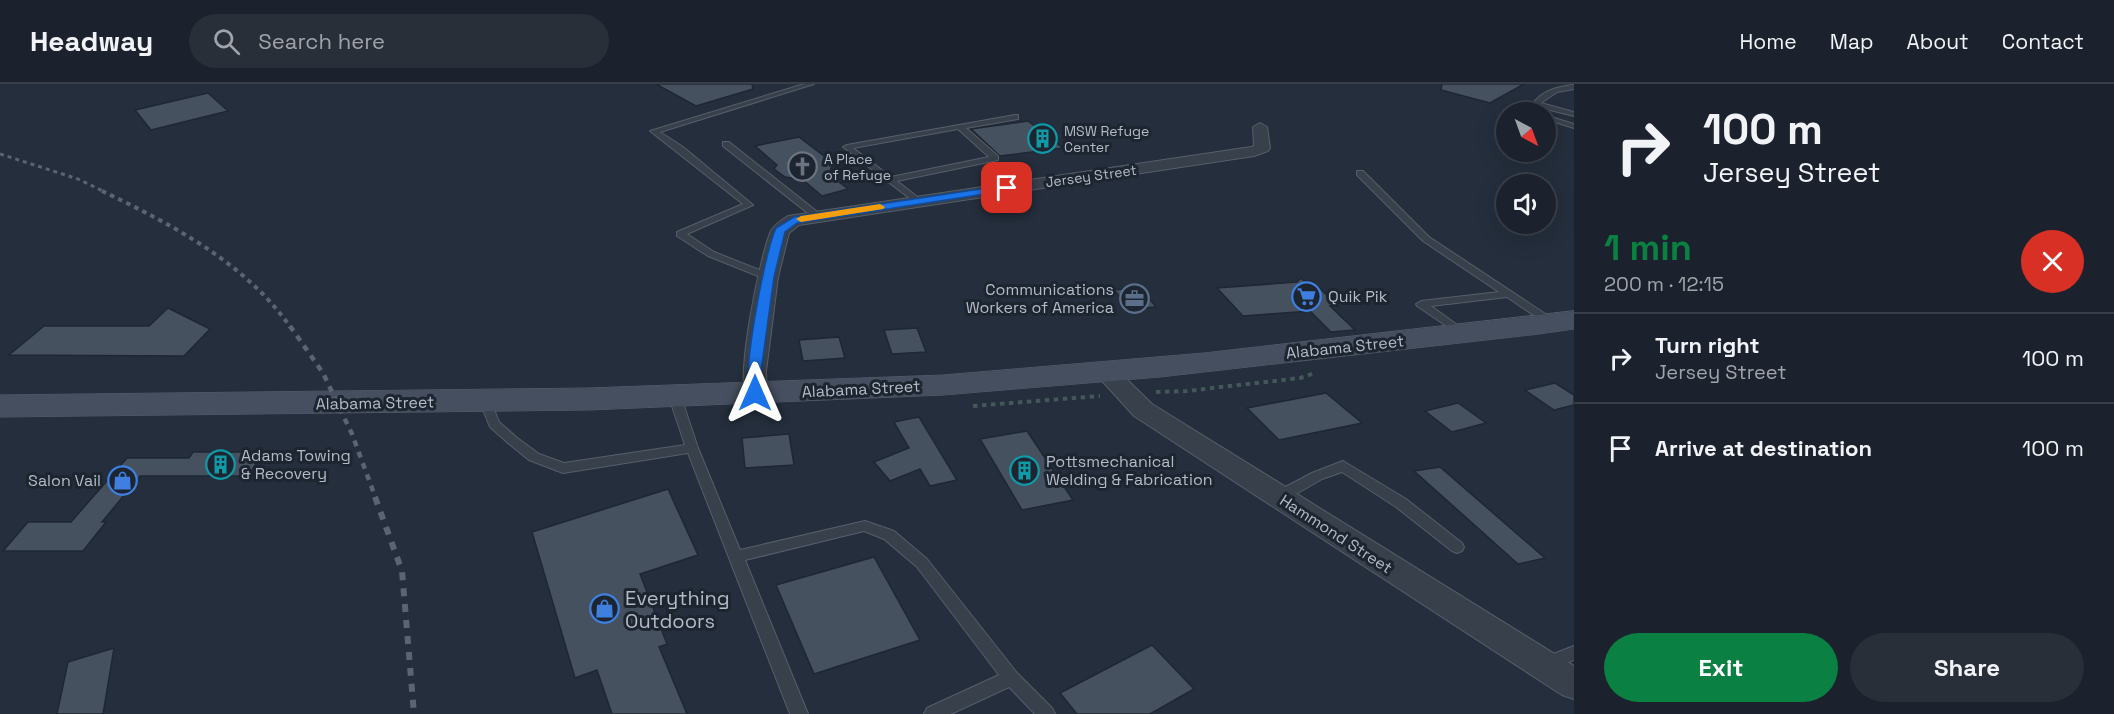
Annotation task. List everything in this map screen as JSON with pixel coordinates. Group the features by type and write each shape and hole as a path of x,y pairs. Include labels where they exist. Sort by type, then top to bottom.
{"main road":[{"name":"Alabama Street","path":"0,406 486,402 675,397 943,385 1107,373 1464,335 1563,322"}],"street":[{"name":"Jersey Street","path":"755,393 754,371 768,277 780,231 794,220 1254,151 1262,148 1260,127"},
{"name":"Hammond Street","path":"1107,373 1143,410 1542,666 1574,684"}],"lane":[{"path":"768,277 711,254 680,234 749,205 654,131 811,84"},
{"path":"1540,102 1560,86 1574,87"},
{"path":"1556,109 1574,114"},
{"path":"917,201 847,147 1015,117"},
{"path":"1556,120 1574,126"},
{"path":"890,180 995,158 960,127"},
{"path":"726,144 817,216"},
{"path":"1360,173 1426,239 1509,294 1563,322"},
{"path":"1464,335 1421,304 1509,294"},
{"path":"675,397 692,448 799,714"},
{"path":"486,402 494,424 512,440 534,457 563,468 692,448"},
{"path":"1279,497 1317,476 1343,466 1401,503 1457,547"},
{"path":"735,557 865,526 889,535 922,563 1011,678 1046,714"},
{"path":"1542,666 1574,654"},
{"path":"933,714 1011,678"}],"building":[{"path":"656,84 752,84 753,89 696,106"},
{"path":"1442,84 1524,84 1490,103 1441,90"},
{"path":"208,93 228,111 151,130 135,110"},
{"name":"MSW Refuge Center","path":"1028,121 1063,148 1000,156 971,129"},
{"name":"A Place of Refuge","path":"799,137 833,163 829,174 848,189 822,196 803,180 785,177 774,169 777,165 755,146"},
{"path":"1301,278 1304,281 1312,281 1338,306 1330,306 1355,330 1331,332 1310,311 1243,316 1217,288 1297,282"},
{"name":"Communications Workers of America","path":"1139,287 1156,307 1131,309 1114,290"},
{"path":"168,308 210,329 184,356 9,355 44,326 149,326"},
{"path":"917,328 926,352 892,354 884,330"},
{"path":"839,337 845,358 803,361 799,340"},
{"path":"1555,383 1574,395 1574,405 1554,410 1525,390"},
{"path":"1326,393 1362,423 1279,440 1247,408"},
{"path":"1458,403 1486,423 1452,432 1425,411"},
{"path":"919,417 957,480 930,486 920,469 890,481 874,462 909,448 894,422"},
{"name":"Pottsmechanical Welding & Fabrication","path":"1027,431 1073,500 1022,510 980,439"},
{"path":"789,434 794,465 745,468 742,438"},
{"path":"193,452 264,452 248,476 140,476 102,522 106,522 83,551 3,551 28,522 71,522 127,458 189,458"},
{"path":"1440,467 1545,558 1518,564 1414,471"},
{"name":"Everything Outdoors","path":"668,489 698,555 640,574 667,644 659,647 687,714 612,714 597,670 575,678 532,532"},
{"path":"874,557 920,640 814,674 776,585"},
{"path":"1152,645 1194,689 1150,714 1077,714 1060,693"},
{"path":"114,648 103,714 57,714 68,662"}],"railway":[{"path":"0,154 78,179 105,192"},
{"path":"102,191 206,247 252,284 291,328"},
{"path":"290,326 323,373 352,434 376,499"},
{"path":"375,497 402,571 414,714"}],"slow traffic":[{"path":"801,219 880,207"}],"place":[{"name":"MSW Refuge Center","path":"1043,139"},
{"name":"A Place of Refuge","path":"803,167"},
{"name":"Quik Pik","path":"1307,296"},
{"name":"Communications Workers of America","path":"1135,298"},
{"name":"Adams Towing & Recovery","path":"220,464"},
{"name":"Pottsmechanical Welding & Fabrication","path":"1025,470"},
{"name":"Salon Vail","path":"122,480"},
{"name":"Everything Outdoors","path":"604,609"}],"route":[{"path":"755,393 754,371 768,277 780,231 794,220 1007,188"}]}
